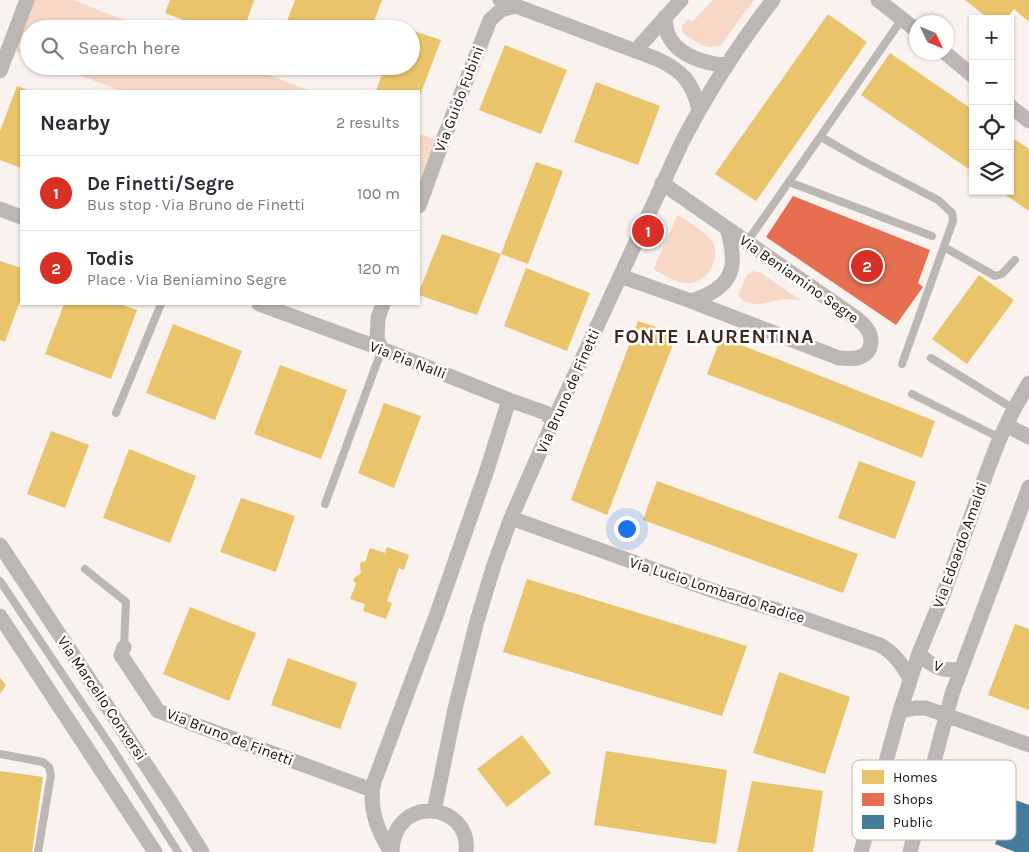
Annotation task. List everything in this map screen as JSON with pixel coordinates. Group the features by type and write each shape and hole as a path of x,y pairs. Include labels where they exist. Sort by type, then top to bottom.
{"street":[{"path":"0,70 27,0"},
{"path":"500,0 668,64 683,75 692,87 699,109"},
{"path":"635,51 681,0"},
{"name":"Via Bruno de Finetti","path":"434,811 455,709 477,620 511,518 662,183 699,109 726,66 773,0"},
{"path":"878,0 909,24"},
{"name":"Via Guido Fubini","path":"420,203 490,20 501,10 515,6"},
{"path":"665,17 668,33 674,44 682,51 702,62 726,66"},
{"path":"954,60 969,73"},
{"path":"1014,109 1029,121"},
{"name":"Via Beniamino Segre","path":"620,276 839,358 862,357 870,349 872,341 862,323 662,183"},
{"path":"0,209 20,217"},
{"name":"Via Beniamino Segre","path":"691,301 715,291 730,275 733,256 727,228"},
{"name":"Via Pia Nalli","path":"261,305 546,413 553,422"},
{"path":"382,350 377,339 378,318 383,305"},
{"name":"Via Edoardo Amaldi","path":"886,760 919,653 943,595 989,466 1003,431 1029,383"},
{"path":"391,852 381,836 376,821 372,790 439,607 487,470 509,400"},
{"path":"1003,431 1029,437"},
{"path":"934,760 961,669 1029,487"},
{"name":"Via Lucio Lombardo Radice","path":"511,518 711,590 800,617 880,645 896,657 910,679"},
{"name":"Via Marcello Conversi","path":"0,545 202,852"},
{"path":"0,616 155,852"},
{"name":"Via Bruno de Finetti","path":"124,647 121,655 158,710 372,790"},
{"name":"V","path":"919,653 936,667 949,670 961,669"},
{"path":"900,711 926,708 1029,745"},
{"path":"391,852 396,831 403,822 412,815 423,811 445,814 454,820 461,828 465,838 466,852"}],"lane":[{"path":"747,242 902,19"},
{"path":"821,137 938,200 952,213 953,221 902,364"},
{"path":"789,182 932,236"},
{"path":"944,247 995,276 1002,274 1015,260"},
{"path":"116,413 161,305"},
{"path":"325,504 382,350"},
{"path":"931,358 1014,409"},
{"path":"912,394 1003,431"},
{"path":"85,569 126,602 124,647"},
{"name":"Via Marcello Conversi","path":"0,581 112,748 178,852"},
{"path":"0,754 43,762 50,767 51,775 38,852"}],"shaded area":[{"path":"27,0 73,0 124,20 20,20 20,53 9,49"},
{"path":"713,0 754,0 720,46 708,47 685,35 682,31 682,26 688,19 692,22"},
{"path":"79,75 268,75 307,90 118,90"},
{"path":"420,133 435,140 420,179"},
{"path":"677,216 680,216 707,235 713,243 715,250 715,257 710,271 693,283 678,281 656,271 654,268"},
{"path":"753,271 761,273 802,301 782,299 755,304 743,300 738,295 747,275"}],"building: Homes":[{"path":"170,0 254,0 247,20 183,20 165,13"},
{"path":"295,0 382,0 374,20 287,20"},
{"path":"965,0 1029,0 1029,22 1014,9 1009,15 984,15"},
{"path":"828,14 867,42 756,201 715,174"},
{"path":"420,33 441,40 420,95 420,90 376,90 382,75 420,75"},
{"path":"505,45 567,70 541,134 479,110"},
{"path":"890,53 969,107 969,169 861,95"},
{"path":"596,82 660,106 638,165 574,142"},
{"path":"17,86 27,90 20,90 20,168 0,160 0,131"},
{"path":"1014,139 1029,149 1029,211 1006,195 1014,195"},
{"path":"536,162 563,171 528,264 501,254"},
{"path":"442,234 501,254 477,315 420,295 420,289"},
{"path":"0,261 20,268 20,301 5,342 0,340"},
{"path":"526,268 590,293 567,351 504,326"},
{"path":"979,275 1014,300 967,364 932,339"},
{"path":"64,305 123,305 137,310 111,379 45,354"},
{"path":"638,321 677,334 607,515 571,500"},
{"path":"173,324 242,351 215,420 146,393"},
{"path":"721,337 935,421 922,458 707,374"},
{"path":"280,365 347,390 321,459 254,434"},
{"path":"384,403 421,416 394,488 358,473"},
{"path":"51,431 89,445 65,508 27,494"},
{"path":"129,449 196,476 170,543 103,518"},
{"path":"859,461 916,482 895,539 838,518"},
{"path":"657,481 858,554 843,593 643,520"},
{"path":"241,498 295,516 276,572 220,552"},
{"path":"387,547 409,555 404,570 399,568 387,601 392,603 386,619 363,611 365,604 350,599 356,584 353,580 361,573 361,562 365,562 370,548 385,553"},
{"path":"527,579 747,646 722,716 503,652"},
{"path":"190,607 256,633 229,701 163,674"},
{"path":"1015,624 1029,629 1029,710 988,695"},
{"path":"288,658 357,683 340,729 271,705"},
{"path":"779,672 850,697 825,774 753,753"},
{"path":"0,678 6,685 0,694"},
{"path":"522,735 551,773 507,807 477,769"},
{"path":"606,751 727,770 716,844 594,825"},
{"path":"0,771 43,777 32,852 0,852"},
{"path":"752,781 823,791 813,852 737,852"}],"building: Shops":[{"path":"793,196 930,250 918,283 923,287 896,325 766,237"}],"building: Public":[{"path":"1016,800 1029,805 1029,852 1015,852 995,844 997,840 1016,840"}],"place":[{"name":"De Finetti/Segre","path":"648,231"},
{"name":"Todis","path":"867,266"}],"district":[{"name":"FONTE LAURENTINA","path":"714,336"}]}
